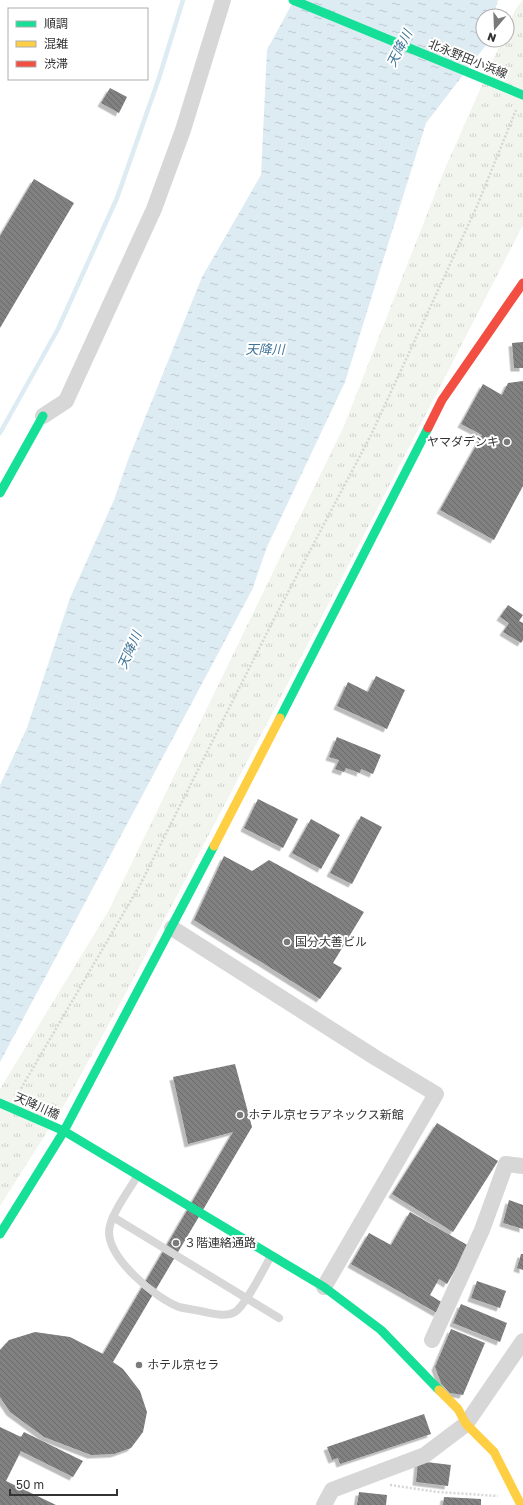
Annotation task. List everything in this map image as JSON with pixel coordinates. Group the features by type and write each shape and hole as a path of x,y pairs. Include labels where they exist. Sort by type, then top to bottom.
{"street":[{"path":"0,493 43,416 66,401 154,209 183,130 223,0"},
{"name":"北永野田小浜線","path":"293,0 523,95"},
{"path":"0,1234 64,1132 172,928 442,400 523,283"},
{"path":"172,928 376,1058 436,1094 324,1287"},
{"name":"天降川橋","path":"0,1102 64,1132 138,1175 324,1287 381,1330 458,1409 466,1424 494,1452 519,1501"},
{"path":"432,1340 482,1230 506,1164 523,1166"},
{"path":"324,1505 332,1490 424,1455 466,1424 523,1341"}],"lane":[{"path":"138,1175 113,1217 109,1232 116,1253 135,1276 160,1297 178,1307 221,1315 234,1312 242,1305 271,1255"},
{"path":"113,1217 279,1318"}],"path":[{"path":"16,1098 140,885 275,617 372,435 477,206 517,107"},
{"path":"383,1484 519,1501"}],"green space":[{"path":"523,0 523,225 272,714 128,989 66,1102 0,1206 0,1089 109,910 344,426 444,171 498,48 515,48 515,11"}],"water":[{"name":"天降川","path":"294,0 498,0 496,8 475,8 475,48 484,48 426,123 345,382 267,547 252,590 0,1062 0,785 27,728 70,598 114,500 128,460 202,277 261,175 267,50"}],"building":[{"path":"110,88 127,97 119,113 101,103"},
{"path":"34,179 74,203 0,328 0,236"},
{"path":"523,342 523,368 514,368 512,343"},
{"path":"523,381 523,486 494,540 440,510 482,435 461,424 483,384 502,395 508,383"},
{"path":"508,605 523,615 519,621 523,623 523,640 521,643 503,632 509,623 500,617"},
{"path":"376,676 405,690 387,729 337,706 348,682 368,692"},
{"path":"337,737 381,755 373,774 361,769 360,773 346,768 344,772 335,769 339,760 329,757"},
{"path":"258,799 298,819 283,848 244,828"},
{"path":"361,816 382,827 352,884 330,873"},
{"path":"311,819 340,835 321,869 292,853"},
{"name":"国分大善ビル","path":"224,856 252,871 269,860 364,912 333,963 342,968 320,999 194,920"},
{"path":"235,1064 252,1127 113,1362 123,1369 140,1391 147,1412 143,1432 131,1448 114,1454 91,1455 44,1437 10,1412 0,1397 0,1350 9,1340 35,1332 70,1337 103,1354 233,1132 188,1144 173,1077"},
{"path":"437,1123 498,1161 453,1232 392,1194"},
{"path":"509,1200 523,1205 523,1229 503,1223"},
{"path":"410,1212 469,1246 447,1284 439,1279 430,1295 443,1303 437,1313 351,1264 369,1233 391,1245"},
{"path":"521,1254 523,1254 523,1270 517,1268"},
{"path":"477,1281 506,1291 500,1308 471,1298"},
{"path":"461,1304 507,1323 500,1342 453,1323"},
{"path":"451,1329 485,1343 463,1395 450,1393 441,1383 435,1367"},
{"path":"424,1414 431,1434 340,1464 338,1458 332,1460 327,1447"},
{"path":"0,1427 21,1437 24,1432 83,1461 73,1477 21,1451 6,1481 56,1505 0,1505"},
{"path":"418,1461 451,1465 448,1486 416,1482"},
{"path":"359,1492 387,1495 386,1505 357,1505"},
{"path":"444,1497 481,1499 481,1505 443,1505"}],"waterway":[{"path":"0,433 58,329 117,198 159,78 183,0"}],"traffic: fast":[{"path":"293,0 523,95"},
{"path":"0,493 43,416"},
{"path":"280,718 428,428"},
{"path":"0,1234 64,1131 214,846"},
{"path":"0,1103 64,1131"},
{"path":"64,1131 324,1287 381,1330 439,1390"}],"traffic: slow":[{"path":"214,846 280,718"},
{"path":"439,1390 458,1409 466,1424 494,1452 521,1505"}],"traffic: jam":[{"path":"428,428 442,400 523,283"}],"place":[{"name":"ヤマダデンキ","path":"507,442"},
{"name":"国分大善ビル","path":"287,942"},
{"name":"ホテル京セラアネックス新館","path":"240,1115"},
{"name":"３階連絡通路","path":"176,1243"},
{"name":"ホテル京セラ","path":"139,1365"}]}
